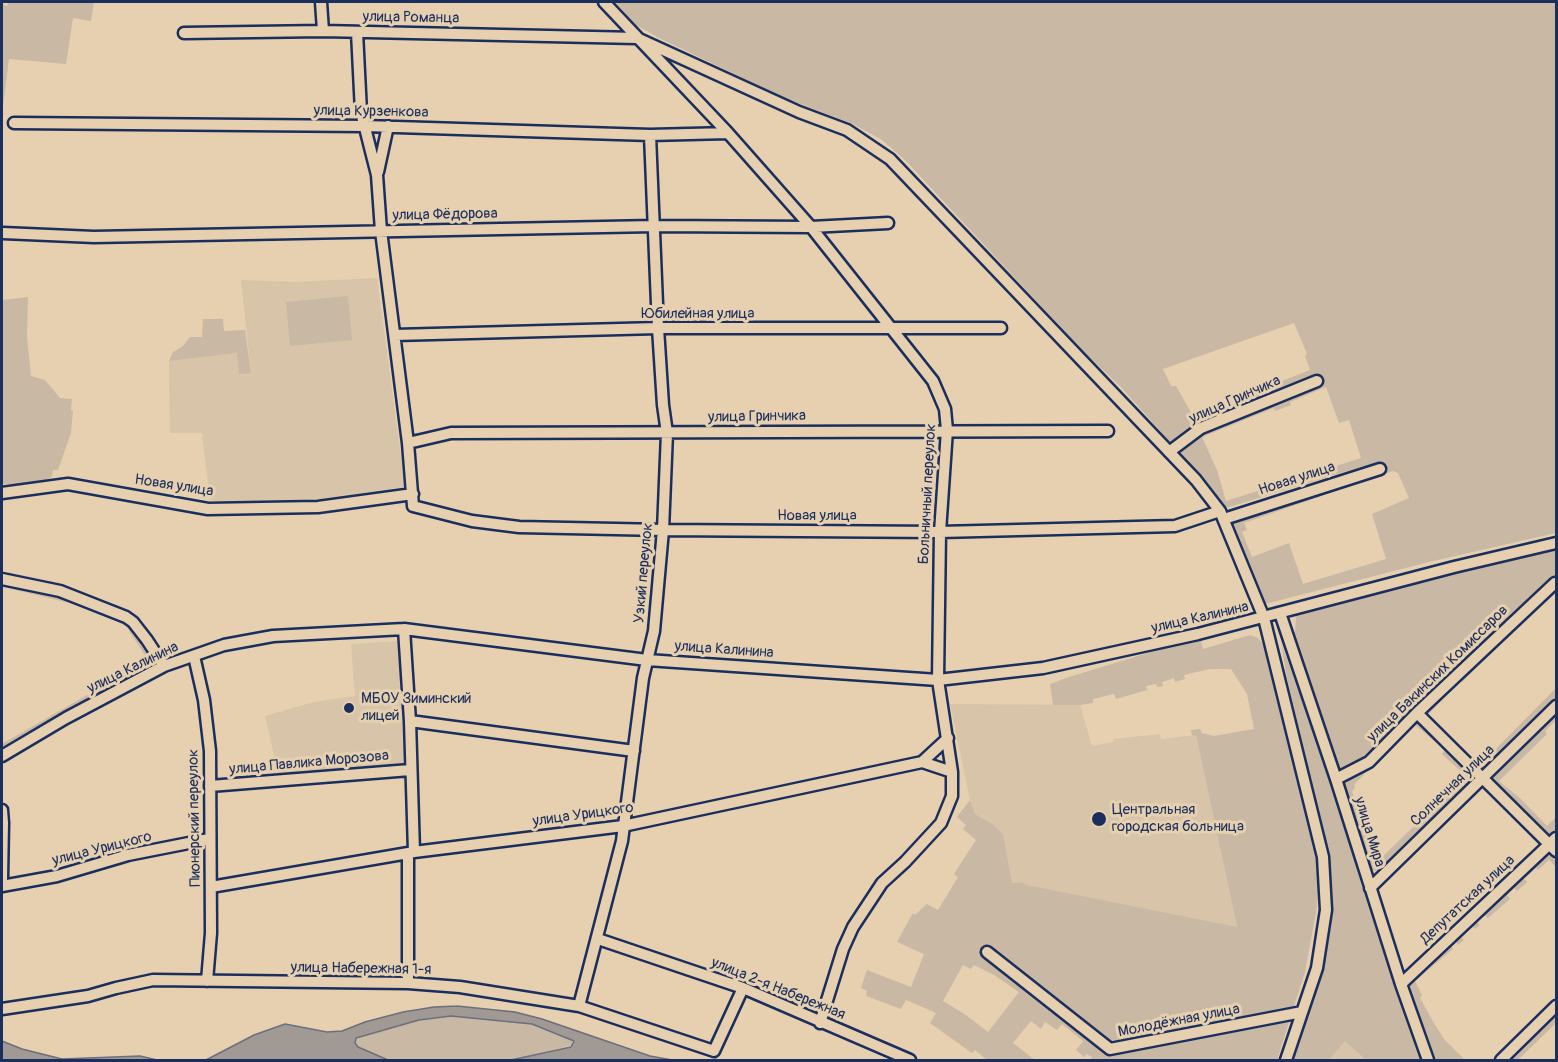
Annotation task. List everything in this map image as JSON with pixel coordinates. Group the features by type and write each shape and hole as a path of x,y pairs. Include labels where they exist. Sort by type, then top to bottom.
{"street":[{"path":"321,2 323,31"},
{"name":"Больничный переулок","path":"604,2 728,133 811,227 933,381 945,409 947,430 940,532 938,680 948,738 952,796 941,823 882,884 853,927 843,949 820,1023"},
{"name":"улица Романца","path":"184,33 323,31 638,38"},
{"path":"357,32 361,112 377,175 381,231 413,494"},
{"path":"638,38 799,112 847,130 890,159 1196,480 1222,515 1264,618 1323,857 1326,910 1317,968 1286,1060"},
{"name":"улица Курзенкова","path":"14,123 388,126 650,135 728,133"},
{"path":"377,175 388,126"},
{"name":"Узкий переулок","path":"579,1006 622,841 643,678 654,631 663,530 667,433 658,328 650,135"},
{"name":"улица Фёдорова","path":"3,233 94,237 654,226 811,227 888,223"},
{"name":"Юбилейная улица","path":"394,335 658,328 893,330 1001,328"},
{"name":"улица Гринчика","path":"1169,452 1201,428 1317,381"},
{"name":"улица Гринчика","path":"408,443 451,433 1108,431"},
{"name":"Новая улица","path":"2,493 68,484 207,509 318,507 413,494 413,506 472,520 519,526 663,530 940,532 1175,526 1222,515 1380,469"},
{"name":"улица Калинина","path":"2,756 66,718 164,666 224,645 273,636 404,629 647,660 938,680 1043,669 1264,618 1557,543"},
{"path":"2,579 60,591 126,617 147,640 164,666"},
{"name":"улица Бакинских Комиссаров","path":"1336,779 1369,762 1417,713 1555,583"},
{"name":"улица Мира","path":"1280,613 1428,1060"},
{"path":"404,629 410,721 411,852 408,983"},
{"name":"Пионерский переулок","path":"194,656 204,700 210,750 211,933 207,981"},
{"name":"Солнечная улица","path":"1370,888 1557,706"},
{"path":"1417,713 1554,844"},
{"path":"410,721 634,751"},
{"path":"948,738 922,762 952,772"},
{"name":"улица Урицкого","path":"211,887 411,852 623,825 922,762"},
{"name":"улица Павлика Морозова","path":"210,786 410,770"},
{"path":"2,810 2,879"},
{"name":"улица Урицкого","path":"2,886 57,876 129,855 209,839"},
{"name":"Депутатская улица","path":"1401,984 1554,844"},
{"name":"улица 2-я Набережная","path":"598,939 743,988 910,1060"},
{"name":"Молодёжная улица","path":"987,952 1110,1049 1302,1012"},
{"name":"улица Набережная 1-я","path":"2,1009 88,996 153,980 408,983 460,987 579,1006 714,1051 743,988"},
{"path":"1501,1060 1557,1006"}],"shaded area":[{"path":"9,2 94,2 91,21 73,18 66,64 9,59 2,114 2,4 7,6"},
{"path":"615,2 1556,2 1556,533 1429,562 1265,604 1231,521 1367,473 1364,466 1226,508 1181,454 1182,448 1170,442 1121,387 1083,351 905,160 882,140 853,124 785,98 636,25","holes":["1294,323 1307,354 1305,356 1310,370 1193,416 1176,386 1171,386 1163,369","1326,387 1339,423 1349,420 1361,458 1226,501 1217,470 1202,437 1274,408 1275,411 1291,405 1290,402","1393,471 1398,473 1409,498 1372,514 1386,559 1303,584 1289,543 1252,557 1242,532 1247,530 1244,523"]},
{"path":"377,278 405,487 303,501 236,504 210,500 202,433 170,433 169,361 237,353 251,373 241,280 295,282"},
{"path":"348,296 352,340 290,346 286,302"},
{"path":"28,297 27,336 31,376 45,380 60,398 72,399 71,433 58,470 53,470 49,479 30,484 2,484 2,300"},
{"path":"203,319 223,319 224,331 245,330 251,373 239,374 237,353 169,361 173,352 183,346 190,337 202,337"},
{"path":"1556,550 1556,590 1462,682 1460,681 1425,718 1476,777 1382,870 1374,871 1368,864 1340,769 1295,633 1296,615 1299,612","holes":["1415,725 1445,750 1442,754 1466,776 1379,860 1370,852 1352,791 1355,788 1354,785"]},
{"path":"2,582 66,597 129,624 157,662 2,751 2,744 148,660 126,626 91,608 3,587 2,590"},
{"path":"1250,635 1258,638 1263,644 1316,858 1317,907 1305,972 1277,1060 1090,1060 1092,1057 1086,1054 1084,1057 1076,1050 1083,1041 1062,1024 1057,1030 1045,1022 1041,1029 1031,1021 1013,1043 1035,1060 987,1060 975,1050 972,1053 930,1023 936,1013 906,1000 901,1009 866,996 867,991 861,988 867,970 911,987 924,954 897,942 913,913 915,915 927,904 938,910 958,877 954,874 976,840 963,829 966,825 957,817 970,800 975,814 994,825 1003,835 1012,883 1022,882 1027,885 1237,927 1196,735 1192,736 1191,730 1200,729 1202,733 1214,736 1254,729 1247,694 1231,669 1210,669 1184,675 1185,679 1175,682 1174,678 1162,682 1163,686 1157,687 1156,684 1146,686 1147,690 1116,699 1114,694 1093,699 1093,703 1080,705 1053,705 1050,684 1200,637 1203,649","holes":["963,965 971,969 974,965 1019,992 988,1032 943,1001"]},
{"name":"МБОУ Зиминский лицей","path":"400,641 407,760 400,768 279,777 265,716 314,702 355,696 351,644"},
{"path":"1281,642 1331,781 1360,881 1394,984 1423,1060 1366,1060 1345,1041 1329,1060 1291,1060 1324,959 1331,916 1326,849"},
{"path":"1556,688 1556,701 1484,771 1479,766"},
{"name":"Центральная городская больница","path":"950,704 1080,705 1092,746 1114,742 1113,739 1160,734 1161,739 1196,735 1237,928 1027,885 1022,882 1012,883 994,825 975,814 970,800"},
{"path":"1556,712 1556,720 1545,731 1547,734 1499,781 1521,799 1547,826 1556,817 1556,831 1549,834 1493,779 1492,775"},
{"path":"1549,848 1556,855 1556,867 1549,860 1538,870 1536,868 1524,879 1527,882 1517,891 1514,888 1507,895 1510,899 1488,918 1484,915 1477,922 1480,925 1475,929 1472,926 1461,937 1464,940 1458,945 1456,942 1451,946 1453,949 1415,981 1422,995 1420,998 1435,1025 1444,1039 1465,1060 1436,1060 1407,981"},
{"path":"457,1006 515,1012 650,1056 672,1060 511,1060 571,1047 574,1041 532,1024 451,1016 419,1020 356,1038 355,1043 358,1047 388,1060 206,1060 254,1035 285,1024 327,1032 342,1031 403,1012"},
{"path":"451,1016 532,1024 572,1040 573,1045 511,1060 388,1060 364,1051 355,1043 356,1038 365,1034 419,1020"},
{"path":"1556,1016 1556,1023 1518,1060 1510,1060"},
{"path":"2,1041 22,1049 62,1059 140,1056 157,1060 2,1060"},
{"path":"1345,1041 1366,1060 1329,1060"}],"place":[{"name":"МБОУ Зиминский лицей","path":"349,708"},
{"name":"Центральная городская больница","path":"1099,819"}]}
